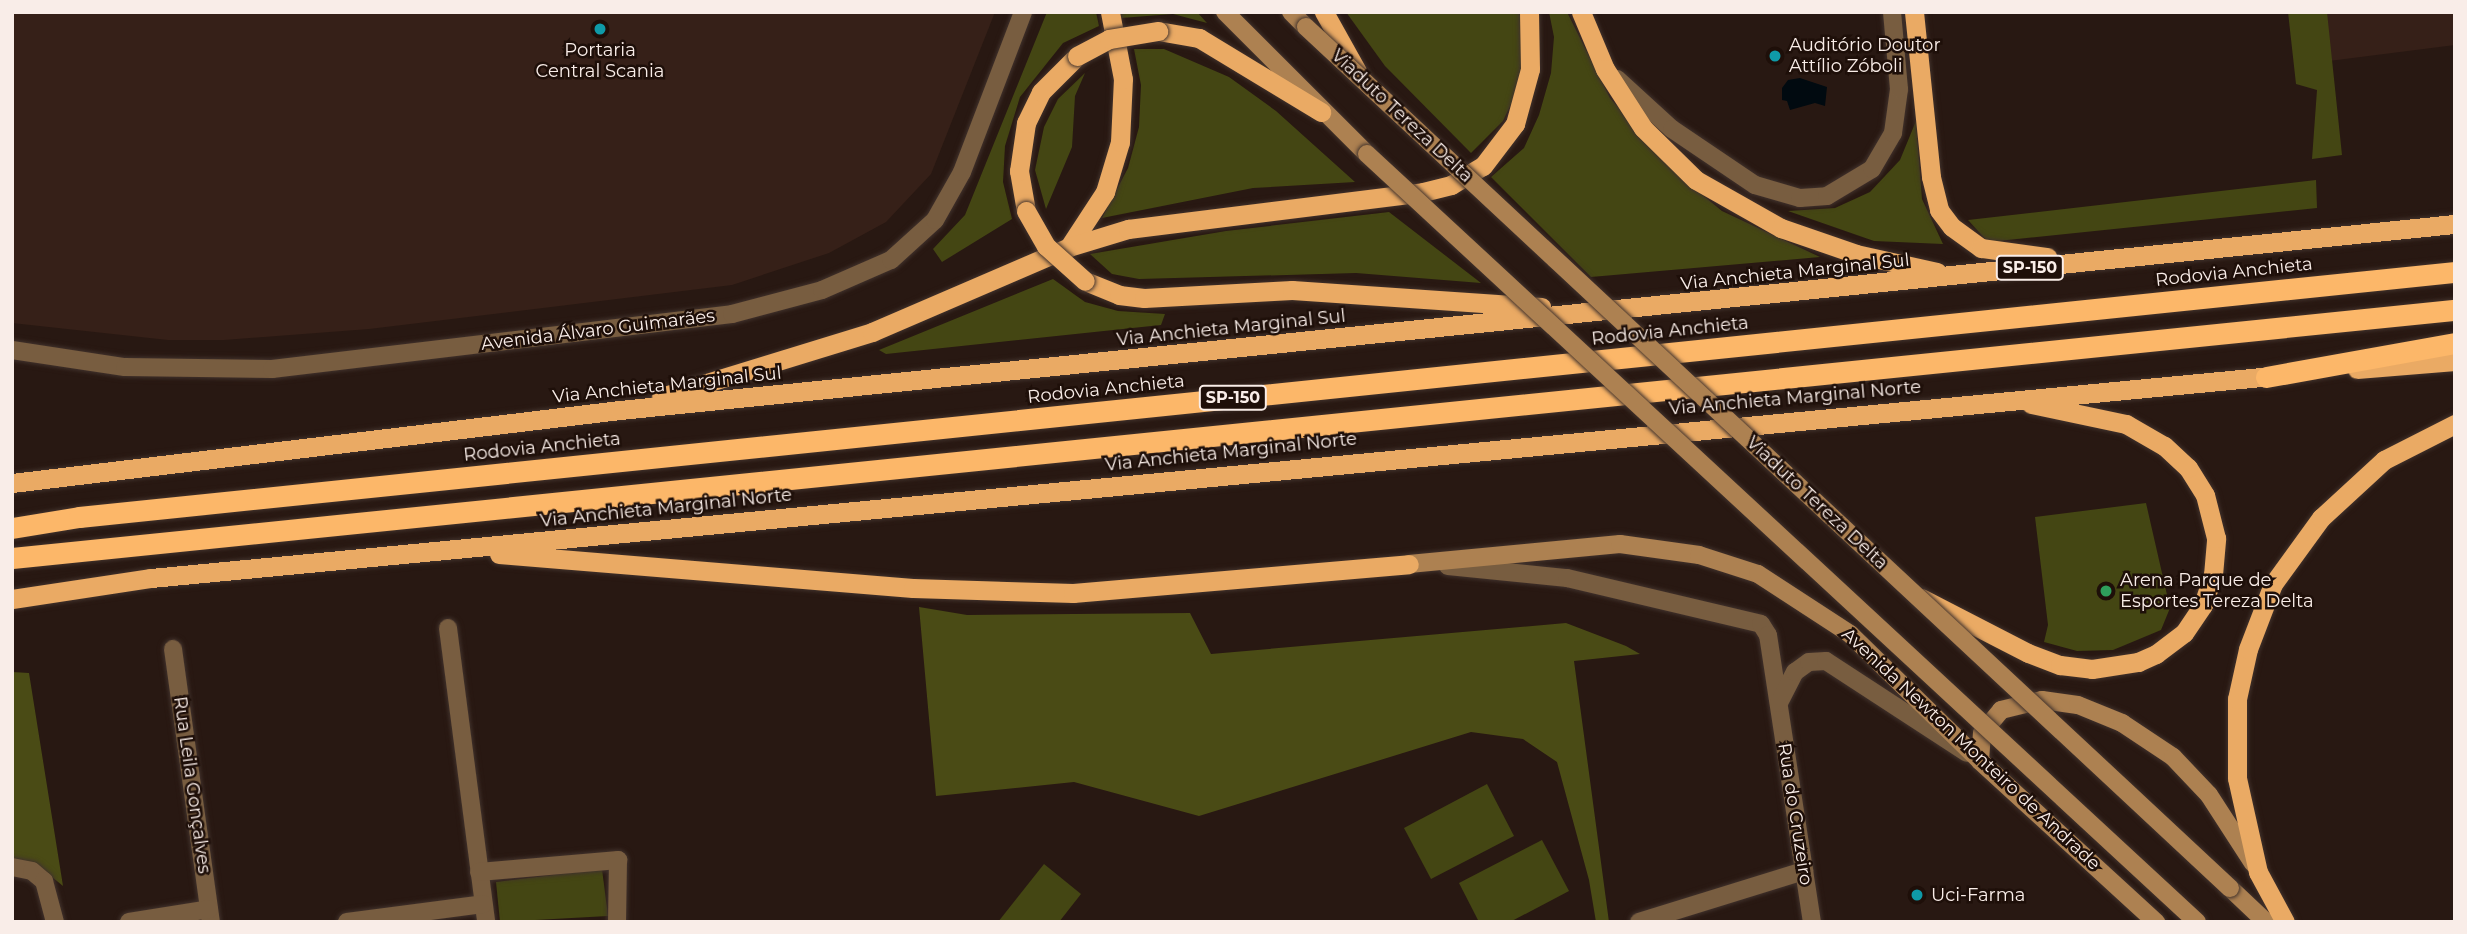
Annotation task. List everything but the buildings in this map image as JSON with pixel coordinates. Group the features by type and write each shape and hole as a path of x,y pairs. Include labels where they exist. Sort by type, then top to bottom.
{"highway":[{"path":"1069,247 1105,192 1120,142 1123,79 1111,12"},
{"path":"1324,12 1360,77"},
{"path":"620,410 872,332 1069,247 1156,223 1423,192 1463,179 1498,151 1520,111 1530,69 1529,12"},
{"path":"1581,12 1605,69 1657,145 1723,198 1827,245 1955,276"},
{"path":"1914,12 1934,195 1948,222 1970,241 1998,253 2115,259"},
{"path":"1321,111 1207,42 1158,31 1109,39 1077,56 1041,92 1026,124 1019,171 1026,211 1046,246 1085,281 1119,295 1144,298 1292,290 1605,312"},
{"name":"Via Anchieta Marginal Sul","path":"12,483 620,410 2455,224"},
{"name":"Rodovia Anchieta","path":"12,528 79,517 2455,272"},
{"name":"SP-150","path":"12,558 2455,310"},
{"path":"2266,377 2455,343"},
{"name":"Via Anchieta Marginal Norte","path":"12,599 151,579 2002,400 2455,361"},
{"path":"1917,596 2038,657 2076,668 2108,668 2156,654 2185,633 2203,605 2216,554 2214,524 2205,495 2188,468 2164,446 2137,429 2104,417 2002,400"},
{"path":"2285,922 2258,872 2240,803 2235,724 2248,649 2273,584 2321,517 2357,481 2417,440 2455,424"},
{"path":"449,550 913,588 1059,592 1142,590 1409,564"}],"main road":[{"path":"1225,12 1321,111 2197,922"},
{"name":"Viaduto Tereza Delta","path":"1291,12 2266,922"},
{"name":"Avenida Newton Monteiro de Andrade","path":"1409,564 1600,544 1672,550 1726,562 1781,587 1834,621 2146,918"},
{"path":"1980,761 1982,733 1996,714 2013,704 2060,701 2105,715 2144,736 2193,776 2231,825 2258,872"}],"street":[{"name":"Avenida Álvaro Guimarães","path":"12,350 125,367 272,369 732,314 822,290 891,260 934,220 961,172 1023,12"},
{"path":"1605,69 1672,129 1755,184 1800,198 1827,196 1872,169 1893,133 1899,89 1892,12"},
{"name":"Rua do Cruzeiro","path":"1409,564 1540,574 1755,620 1768,635 1812,922"},
{"path":"347,922 485,913 448,628"},
{"name":"Rua Leila Gonçalves","path":"173,649 210,916"},
{"path":"1779,706 1795,672 1810,662 1826,661 1980,761"},
{"path":"479,872 618,860 617,922"},
{"path":"12,867 32,871 44,881 55,922"},
{"path":"1639,922 1804,871"},
{"path":"129,922 210,916"}],"shaded area":[{"path":"12,12 995,12 931,174 886,222 829,253 732,285 369,329 224,340 168,340 12,323"},
{"path":"1047,12 1096,12 1099,26 1063,43 1020,97 1005,146 1003,182 1012,219 942,262 933,249 965,215"},
{"path":"1121,12 1197,12 1207,23 1173,14 1121,18"},
{"path":"1346,12 1522,12 1521,83 1503,121 1471,153 1385,66"},
{"path":"1549,12 1567,12 1610,98 1678,175 1722,211 1820,257 1591,277 1491,177 1524,148 1539,115 1551,73 1554,37"},
{"path":"2288,12 2327,12 2342,155 2312,159 2317,90 2296,84"},
{"path":"2324,12 2455,12 2455,45 2329,61"},
{"path":"1134,49 1164,49 1229,77 1276,111 1355,182 1253,188 1102,218 1128,168 1139,127 1141,85"},
{"path":"1085,73 1075,96 1072,147 1046,209 1035,170 1044,127 1058,99"},
{"path":"1800,78 1827,87 1825,106 1815,103 1790,110 1787,101 1782,100 1782,88 1788,80"},
{"path":"1916,121 1922,199 1943,244 1874,241 1788,211 1835,208 1870,192 1900,160"},
{"path":"2316,180 2317,208 1988,242 1968,220"},
{"path":"1389,212 1481,283 1356,273 1139,279 1112,274 1090,254 1226,231"},
{"path":"1053,279 1085,302 1118,311 1165,314 1161,325 886,354 879,350"},
{"name":"Arena Parque de Esportes Tereza Delta","path":"2146,503 2170,608 2161,630 2113,650 2077,651 2044,642 2048,625 2035,517"},
{"path":"919,607 967,615 1190,613 1211,654 1566,623 1626,646 1640,654 1574,661 1609,922 1596,922 1589,880 1557,762 1523,739 1471,732 1199,816 1074,782 936,796"},
{"path":"12,672 29,673 63,886 41,868 12,859"},
{"path":"1487,784 1514,836 1431,879 1404,828"},
{"path":"1542,840 1569,891 1510,922 1479,922 1459,883"},
{"path":"1044,864 1081,894 1059,922 998,922"},
{"path":"602,869 608,916 500,922 496,882"}],"place":[{"name":"Portaria Central Scania","path":"600,29"},
{"name":"Auditório Doutor Attílio Zóboli","path":"1775,56"},
{"name":"Arena Parque de Esportes Tereza Delta","path":"2106,591"},
{"name":"Uci-Farma","path":"1917,895"}]}
